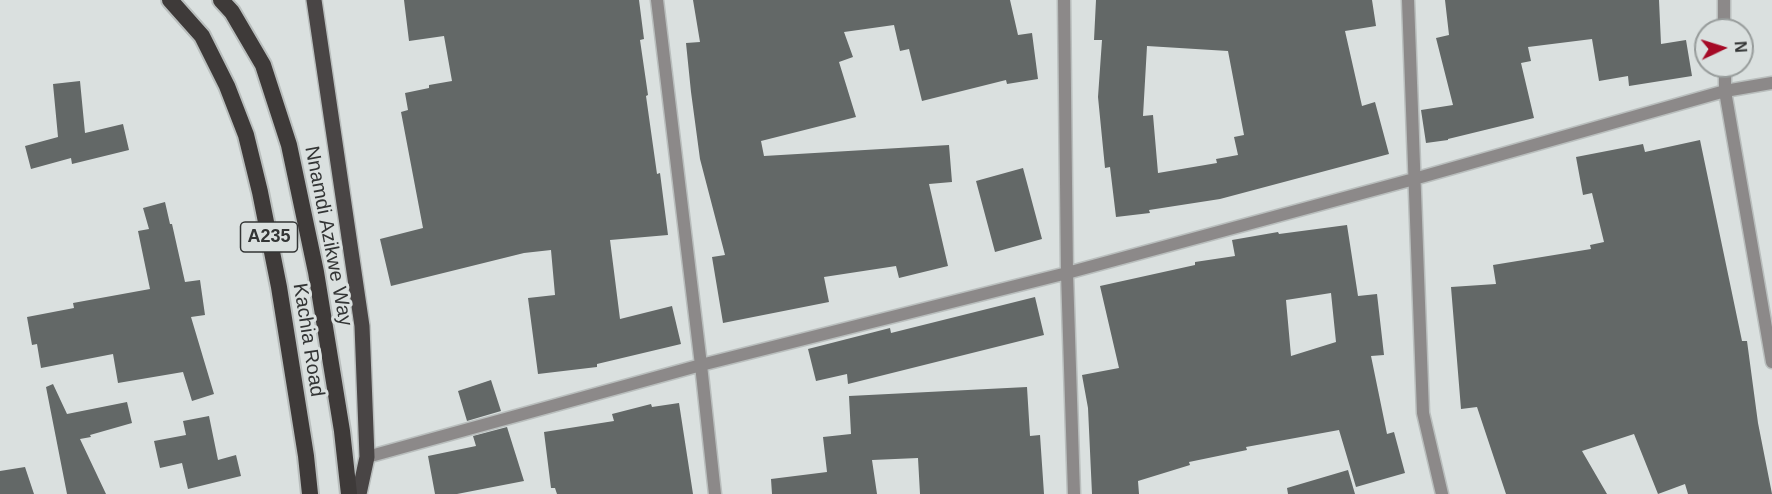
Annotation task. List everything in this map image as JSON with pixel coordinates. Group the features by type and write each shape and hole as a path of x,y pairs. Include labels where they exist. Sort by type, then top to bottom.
{"highway":[{"name":"Kachia Road","path":"170,0 202,36 227,86 246,135 279,287 310,494"},
{"name":"Nnamdi Azikwe Way","path":"221,0 232,12 263,65 290,145 318,283 342,431 349,494"}],"main road":[{"path":"314,0 362,326 367,457 359,494"}],"street":[{"path":"657,0 715,494"},
{"path":"1064,0 1067,273 1074,494"},
{"path":"1407,0 1423,413 1442,494"},
{"path":"1724,0 1724,18"},
{"path":"1725,78 1725,91 1772,362"},
{"path":"367,457 701,365 1067,273 1414,179 1725,91 1772,83"}],"building":[{"path":"404,0 639,0 644,39 640,40 648,95 646,96 668,235 610,240 620,319 672,306 681,344 597,364 597,367 538,374 528,298 555,295 551,250 524,253 391,286 380,239 423,228 401,112 408,110 405,93 429,88 429,85 452,81 444,36 409,41"},
{"path":"693,0 1010,0 1018,35 1032,33 1038,79 1007,84 1006,80 922,101 909,49 900,51 894,25 844,32 853,57 839,62 856,117 761,141 764,156 949,145 952,182 929,184 948,266 899,278 896,266 824,277 829,302 723,323 712,257 725,255 700,159 686,43 700,42"},
{"path":"1096,0 1372,0 1376,26 1345,31 1362,106 1375,102 1389,154 1220,199 1149,210 1150,213 1116,217 1110,167 1105,168 1098,97 1102,40 1094,40","holes":["1147,46 1228,51 1244,135 1234,137 1238,155 1216,159 1217,163 1158,173 1153,115 1143,116"]},
{"path":"1445,0 1659,0 1661,44 1686,40 1692,76 1629,86 1628,76 1599,81 1592,39 1528,47 1531,61 1521,63 1534,118 1448,140 1426,143 1421,110 1453,105 1436,38 1449,35"},
{"path":"80,81 85,133 123,124 129,150 72,164 71,158 31,169 25,146 58,137 53,84"},
{"path":"1700,140 1742,341 1747,341 1758,423 1772,494 1688,494 1685,484 1658,494 1634,434 1582,451 1607,494 1506,494 1477,407 1461,409 1451,287 1496,284 1493,265 1591,249 1590,245 1604,242 1592,193 1583,195 1576,157 1643,144 1645,152"},
{"path":"1023,168 1042,239 995,252 976,181"},
{"path":"165,202 185,282 200,280 205,315 191,317 214,394 192,401 183,372 118,383 113,354 41,368 37,344 32,345 27,317 74,308 73,303 150,289 138,231 149,229 143,208"},
{"path":"1347,225 1358,296 1377,294 1384,355 1371,356 1387,434 1394,432 1405,473 1356,487 1339,430 1246,447 1247,450 1189,462 1190,465 1138,481 1139,494 1092,494 1088,408 1082,375 1119,368 1100,286 1195,265 1195,262 1235,256 1232,240 1278,232 1279,234","holes":["1331,293 1336,342 1291,356 1286,300"]},
{"path":"1035,297 1044,335 848,384 847,374 816,381 808,349 890,328 891,333"},
{"path":"491,380 501,411 467,421 458,391"},
{"path":"53,384 67,414 127,402 132,423 80,439 106,494 67,494 46,387"},
{"path":"1027,387 1030,436 1040,435 1044,494 920,494 918,458 872,460 877,494 772,494 771,479 827,472 823,437 851,434 849,396"},
{"path":"679,403 693,494 557,494 555,488 551,488 544,432 614,421 612,414 651,404 652,407"},
{"path":"209,416 218,460 236,455 241,476 188,489 182,463 160,468 154,441 186,435 183,421"},
{"path":"507,427 524,481 457,494 435,494 428,456 476,446 473,436"},
{"path":"25,467 34,494 0,494 0,471"},
{"path":"1348,470 1355,494 1288,494 1287,488"}]}
